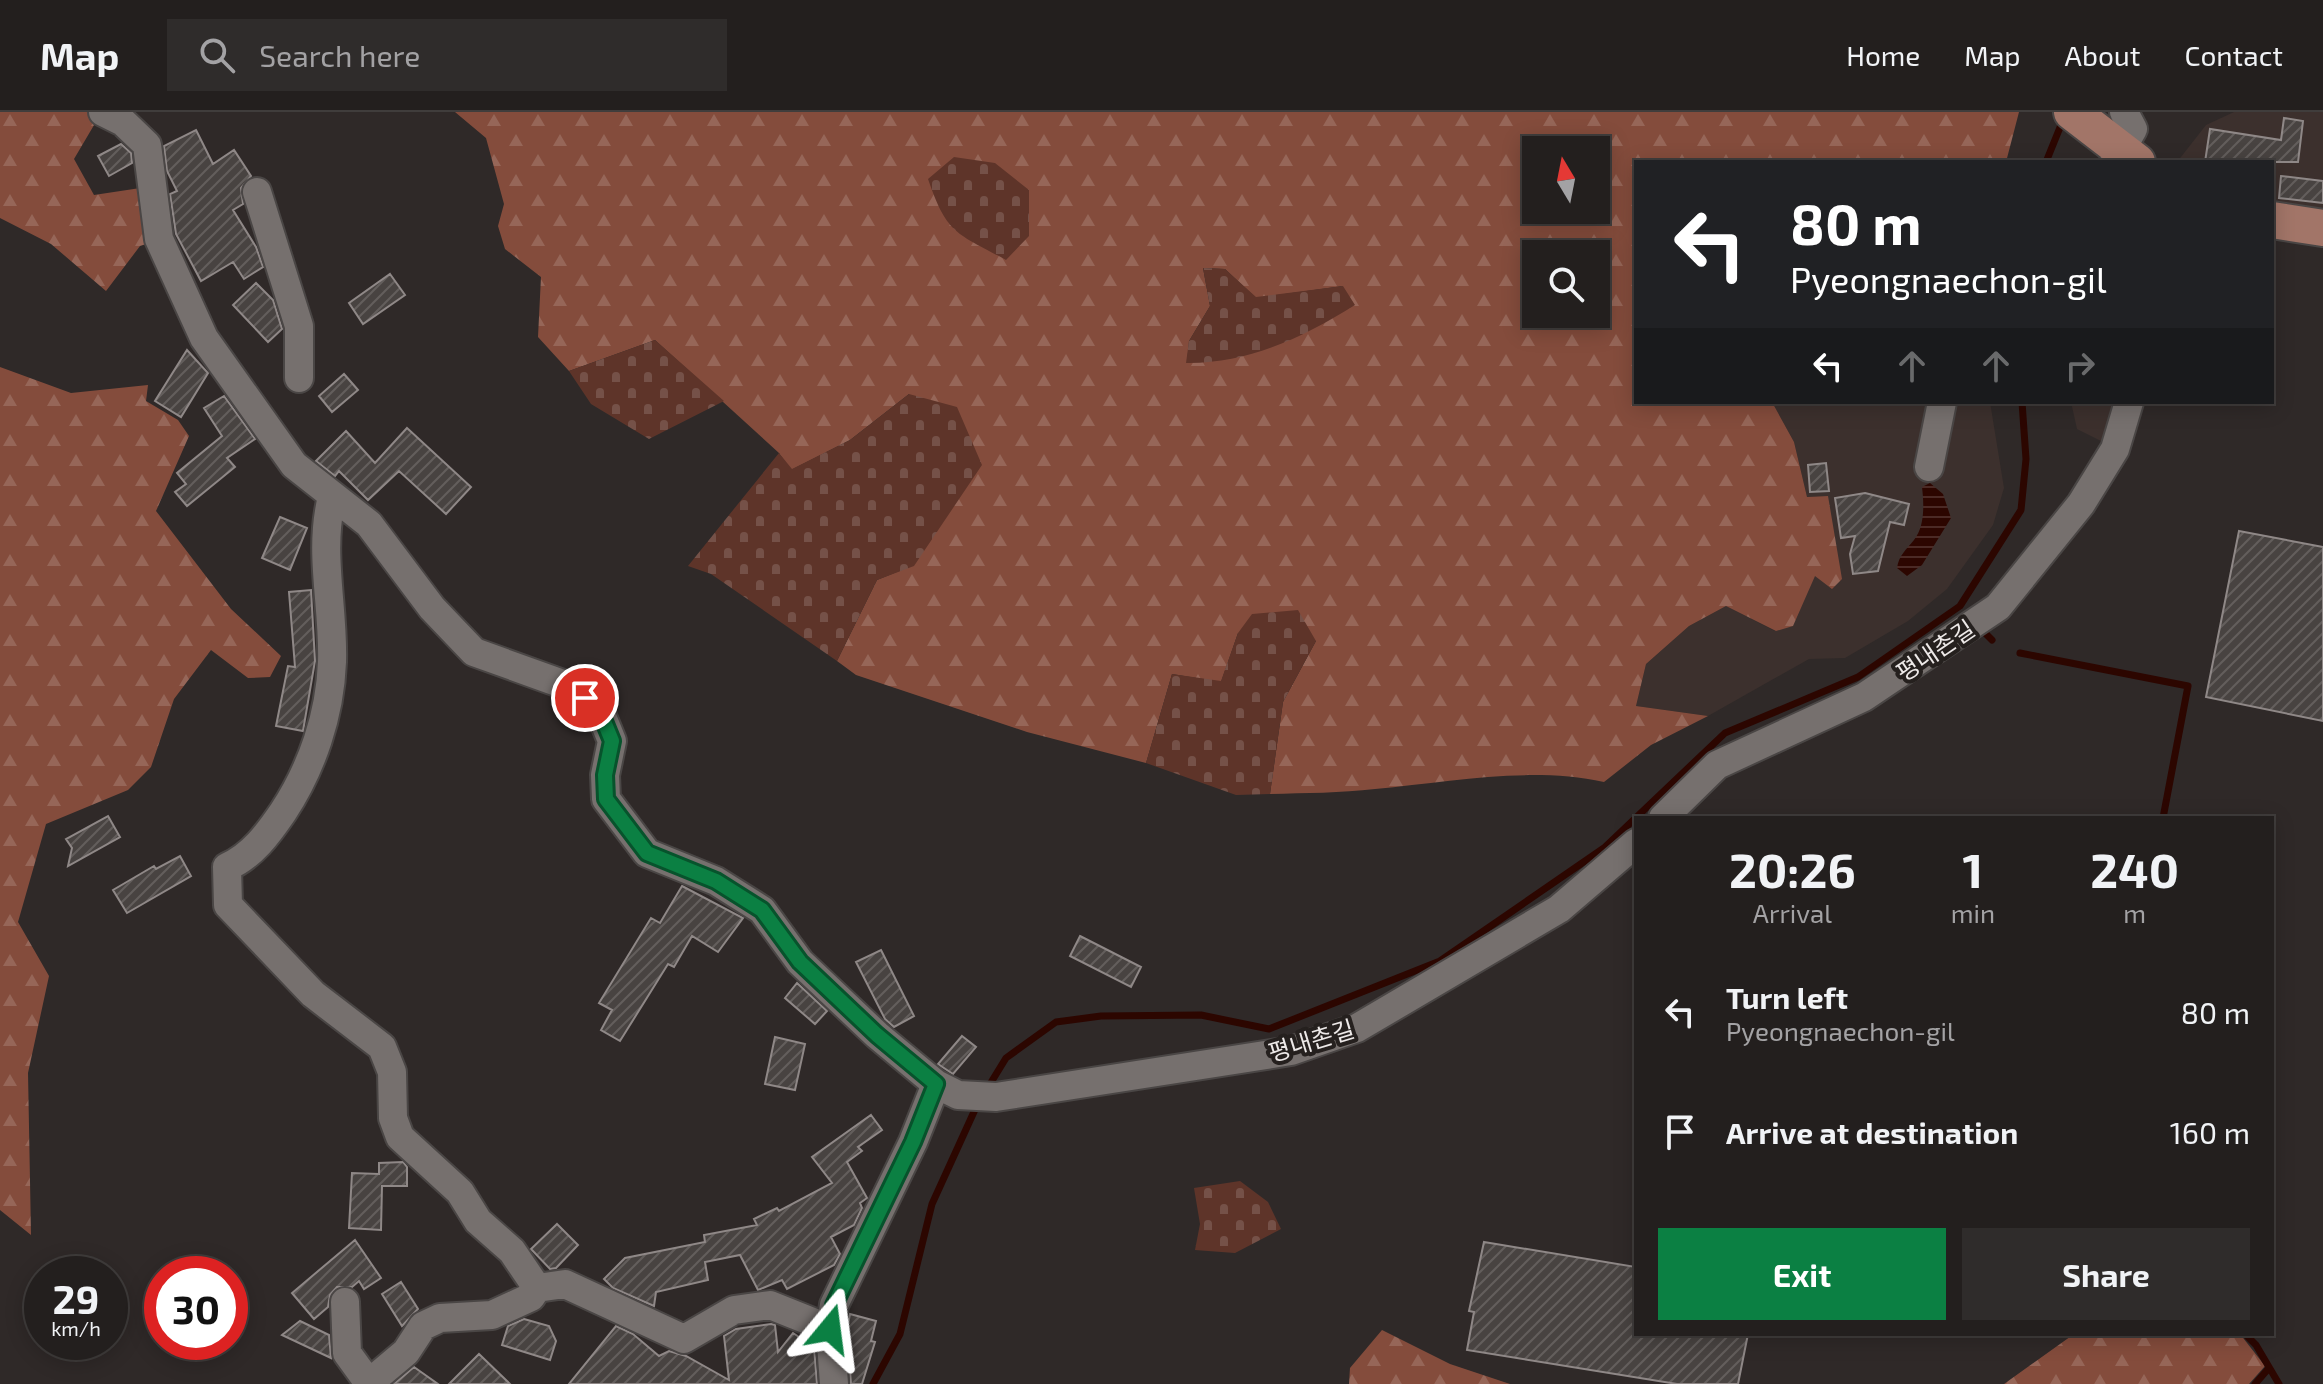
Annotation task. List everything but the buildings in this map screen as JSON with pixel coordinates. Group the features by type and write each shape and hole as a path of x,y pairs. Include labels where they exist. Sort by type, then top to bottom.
{"main road":[{"path":"2274,220 2323,228"}],"street":[{"path":"103,112 123,122 147,145 159,239 204,338 294,465 369,524 432,608 474,652 571,687 599,709 612,741 605,775 606,799 647,853 716,881 762,910 800,962 877,1035 947,1090 913,1142 834,1305 830,1329 834,1384"},
{"path":"257,192 299,326 299,378"},
{"path":"1929,467 1942,404"},
{"name":"평내촌길","path":"1665,816 1717,765 1864,697 1998,607 2081,504 2115,449 2128,404"},
{"path":"332,497 326,519 327,610 332,660 329,696 315,752 292,798 270,831 242,860 227,867 228,905 313,994 382,1047 392,1072 393,1118 400,1137 460,1192 478,1221 512,1251 537,1288"},
{"name":"평내촌길","path":"947,1090 996,1097 1291,1051 1357,1028 1559,909 1634,845"},
{"path":"345,1302 347,1353 368,1383 406,1352 423,1326 440,1318 492,1315 531,1297 537,1288 565,1284 684,1339 734,1310 770,1305 830,1329"}],"shaded area":[{"path":"2234,112 2323,112 2323,211 2274,204 2274,160 2179,160 2206,125"},
{"path":"1773,404 1990,404 2004,488 1993,525 1947,589 1908,621 1845,658 1809,659 1708,716 1636,706 1646,664 1689,626 1726,606 1775,631 1828,496 1807,497 1794,442"},
{"path":"2071,404 2121,404 2109,445 2077,429"},
{"path":"1930,483 1943,494 1951,518 1922,565 1907,576 1897,568 1898,563 1920,528 1922,487"}],"green space":[{"path":"0,112 94,112 97,120 74,159 94,195 147,187 155,241 140,246 106,291 51,244 0,218"},
{"path":"455,112 2019,112 2007,160 1634,160 1634,404 1773,404 1794,442 1807,497 1828,496 1842,579 1832,589 1815,576 1793,626 1776,631 1726,606 1689,626 1646,664 1636,706 1708,716 1651,745 1604,782 1576,777 1519,775 1349,791 1270,794 1283,702 1316,641 1238,633 1221,682 1172,674 1146,763 1027,732 856,675 837,661 877,580 914,565 909,394 850,440 791,470 779,453 655,340 569,371 538,337 541,277 505,249 498,226 504,204 486,138","holes":["1203,268 1225,269 1256,298 1343,286 1187,363 1189,341 1210,306"]},
{"path":"954,157 995,163 1029,190 1029,236 1006,260 965,237 941,211 928,179"},
{"path":"1203,268 1225,269 1256,297 1343,286 1355,305 1316,328 1253,354 1186,363 1189,341 1210,306"},
{"path":"655,340 724,401 649,439 591,404 569,371"},
{"path":"0,367 71,393 148,385 146,401 178,420 189,436 156,511 231,609 281,656 270,677 248,678 211,650 174,699 151,767 128,790 46,824 18,922 49,976 28,1073 31,1235 0,1210"},
{"path":"909,394 957,407 982,465 914,566 877,580 837,661 711,574 688,566 779,453 792,469 850,440"},
{"path":"1298,610 1316,641 1283,702 1270,794 1236,795 1146,763 1172,674 1221,681 1238,633 1252,614"},
{"path":"1240,1181 1268,1202 1281,1229 1235,1253 1195,1250 1200,1224 1194,1188"},
{"path":"1382,1330 1450,1364 1510,1384 1349,1384 1350,1368"},
{"path":"2071,1336 2242,1336 2265,1366 2249,1384 2004,1384"}],"waterway":[{"path":"2047,160 2063,120"},
{"path":"1638,816 1725,733 1858,677 1960,606 2021,510 2026,459 2022,404"},
{"path":"1979,627 1992,640"},
{"path":"2020,653 2188,686 2163,816"},
{"path":"987,1089 1006,1058 1056,1022 1101,1016 1201,1015 1269,1029 1440,961 1604,848 1634,819"},
{"path":"873,1384 900,1334 932,1204 978,1103"},
{"path":"2247,1336 2256,1345 2279,1384"},
{"path":"2255,1384 2269,1368"}],"route":[{"path":"585,698 599,709 612,741 605,775 606,799 647,853 716,881 762,910 800,962 877,1035 936,1084 913,1142 834,1305 830,1329"}]}
